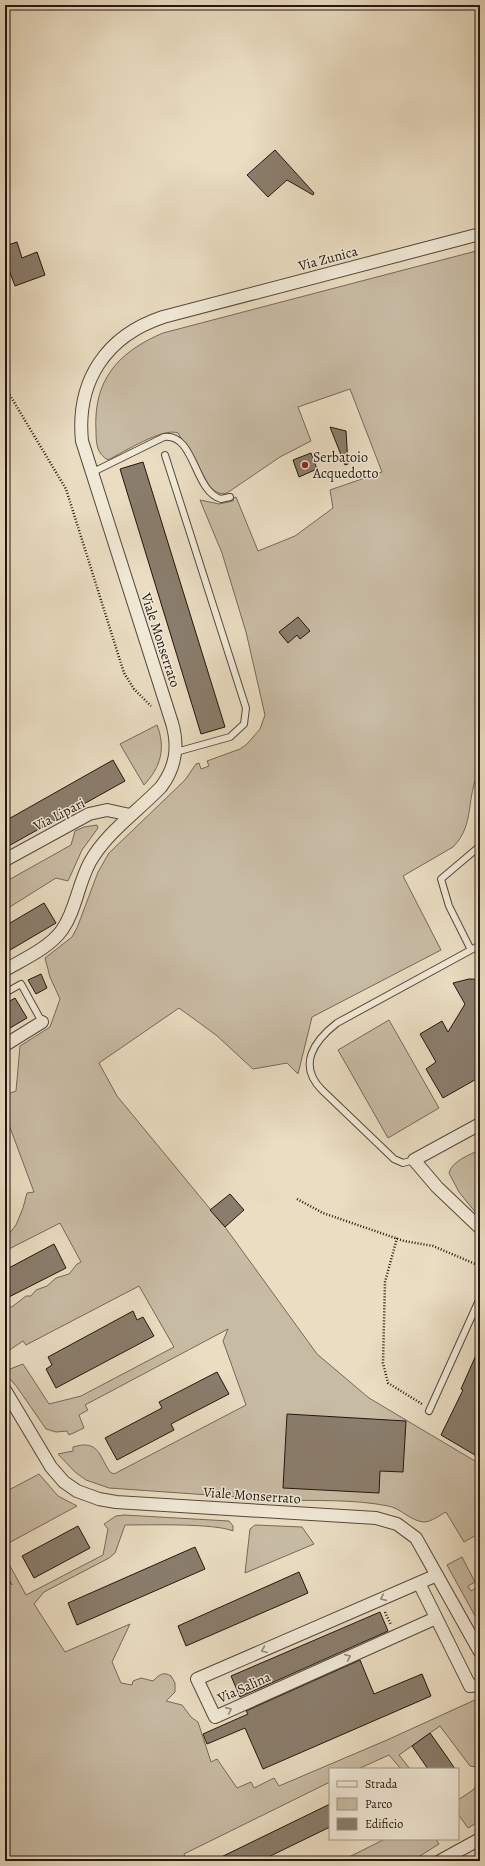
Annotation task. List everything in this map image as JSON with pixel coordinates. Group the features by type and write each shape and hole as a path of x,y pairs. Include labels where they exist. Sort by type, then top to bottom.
{"street":[{"name":"Via Zunica","path":"184,311 480,234"},
{"name":"Viale Monserrato","path":"5,970 44,947 62,931 90,862 112,833 164,783 172,768 176,752 175,734 85,455 80,427 83,398 94,371 112,347 129,332 149,322 184,311"},
{"name":"Via Lipari","path":"5,860 89,814 107,810 130,816"},
{"path":"5,1044 42,1022"},
{"path":"480,1124 414,1160 437,1187 480,1228"},
{"name":"Viale Monserrato","path":"5,1390 51,1467 64,1482 77,1491 99,1499 116,1502 376,1518 397,1524 416,1538 480,1652"},
{"name":"Via Salina","path":"436,1618 215,1717 197,1679 437,1575"},
{"path":"419,1583 470,1686 480,1685"},
{"path":"440,1861 480,1839"}],"lane":[{"path":"91,473 164,437 174,437 182,443 212,495 221,500 230,497"},
{"path":"165,455 246,708 244,724 230,737 176,752"},
{"path":"471,950 449,906 441,879 480,846"},
{"path":"414,1160 403,1163 394,1159 319,1088 312,1078 310,1070 310,1056 319,1040 337,1023 480,945"},
{"path":"5,993 21,984 42,1022"},
{"path":"430,1409 480,1298"}],"path":[{"path":"5,387 66,489 124,673 134,689 151,706"},
{"path":"297,1199 323,1213 397,1238 433,1246 480,1266"},
{"path":"397,1238 386,1282 383,1363 388,1383 411,1399 430,1409"},
{"path":"380,1600 395,1636"}],"green space":[{"path":"480,250 480,770 475,780 468,819 460,838 453,847 403,876 441,950 312,1017 298,1074 287,1063 253,1069 216,1035 179,1008 99,1063 117,1096 225,1227 317,1354 369,1398 480,1464 480,1533 464,1542 446,1512 432,1520 424,1522 414,1519 393,1507 362,1502 280,1500 273,1495 266,1499 109,1488 86,1480 75,1472 58,1454 73,1451 73,1447 88,1445 97,1450 110,1472 114,1474 246,1405 223,1341 228,1329 85,1405 88,1410 79,1415 84,1428 69,1435 67,1431 56,1432 46,1429 5,1371 23,1364 49,1404 81,1396 174,1347 139,1286 26,1345 23,1341 5,1353 5,1310 26,1296 31,1296 36,1290 47,1286 56,1278 69,1274 77,1264 81,1262 60,1223 5,1251 5,1239 16,1225 27,1193 34,1192 5,1114 5,1095 16,1091 20,1046 50,1027 60,999 50,977 45,958 72,937 77,928 98,872 109,853 185,780 196,764 199,763 201,769 209,766 207,761 240,749 247,744 260,729 265,715 246,632 222,553 200,500 219,504 233,501 233,498 236,497 258,551 295,536 333,508 330,490 382,472 350,389 298,407 311,441 280,457 227,493 222,494 216,492 210,487 178,433 171,432 153,437 108,460 104,458 99,452 96,440 96,413 99,397 104,383 121,359 133,349 163,333"},
{"path":"157,725 161,742 160,757 158,764 150,778 144,785 120,744"},
{"path":"97,825 98,828 82,850 68,881 56,878 5,910 5,882 71,845 75,831 84,827"},
{"path":"389,1020 439,1108 388,1138 338,1050"},
{"path":"480,1150 480,1218 459,1192 449,1173 457,1162"},
{"path":"39,1474 58,1496 77,1506 5,1545 5,1492"},
{"path":"124,1515 229,1521 233,1526 233,1531 224,1528 197,1526 125,1525 115,1553 109,1558 44,1592 34,1604 65,1652 130,1624 112,1662 121,1683 132,1685 133,1681 141,1678 153,1681 161,1674 171,1676 175,1683 175,1692 166,1701 182,1705 191,1717 198,1722 211,1762 217,1759 237,1788 251,1782 254,1788 274,1778 279,1786 387,1740 477,1699 480,1703 480,1760 476,1767 470,1766 440,1726 399,1755 409,1768 400,1768 389,1755 360,1768 329,1768 329,1782 184,1854 186,1861 5,1861 5,1574 12,1585 5,1572 5,1557 26,1595 103,1555 108,1529 104,1524 116,1516"},
{"path":"255,1525 302,1527 314,1544 245,1573 250,1529"},
{"path":"462,1557 475,1582 468,1586 471,1591 478,1587 480,1591 480,1625 447,1565"},
{"path":"480,1782 480,1821 468,1828 459,1815 459,1799 473,1790"},
{"path":"383,1840 437,1840 439,1844 412,1861 341,1861"}],"building":[{"path":"275,150 314,193 313,195 287,180 268,197 247,175"},
{"path":"17,242 22,258 37,252 45,275 15,286 5,259 5,246"},
{"path":"330,427 346,431 348,464 345,465"},
{"path":"311,453 317,469 299,477 293,460"},
{"path":"143,462 225,727 201,734 120,469"},
{"path":"298,617 310,631 300,639 297,635 288,643 279,632"},
{"path":"113,760 125,781 5,848 5,821"},
{"path":"44,903 56,923 5,953 5,926"},
{"path":"41,974 47,988 36,994 28,980"},
{"path":"474,979 480,984 480,1077 443,1098 426,1069 436,1062 420,1034 442,1021 448,1032 465,1004 453,983"},
{"path":"15,998 27,1018 5,1031 5,1004"},
{"path":"230,1194 244,1210 225,1227 210,1210"},
{"path":"54,1244 66,1268 5,1299 5,1270"},
{"path":"133,1311 137,1320 143,1317 154,1336 56,1388 46,1369 52,1365 48,1357"},
{"path":"480,1346 480,1458 441,1435 463,1390 461,1389"},
{"path":"217,1372 229,1394 171,1424 174,1430 117,1460 105,1438 162,1408 159,1402"},
{"path":"287,1414 406,1421 403,1472 380,1471 379,1493 283,1488"},
{"path":"78,1526 90,1548 34,1578 22,1556"},
{"path":"195,1547 205,1569 77,1625 68,1603"},
{"path":"299,1572 308,1593 186,1646 178,1626"},
{"path":"380,1612 388,1631 240,1697 231,1676"},
{"path":"360,1660 374,1694 422,1674 431,1696 263,1769 245,1728 207,1744 203,1734 248,1714 246,1711"},
{"path":"430,1733 454,1768 427,1768 412,1746"},
{"path":"329,1804 329,1827 260,1861 213,1861"}],"place":[{"name":"Serbatoio Acquedotto","path":"305,465"}]}
